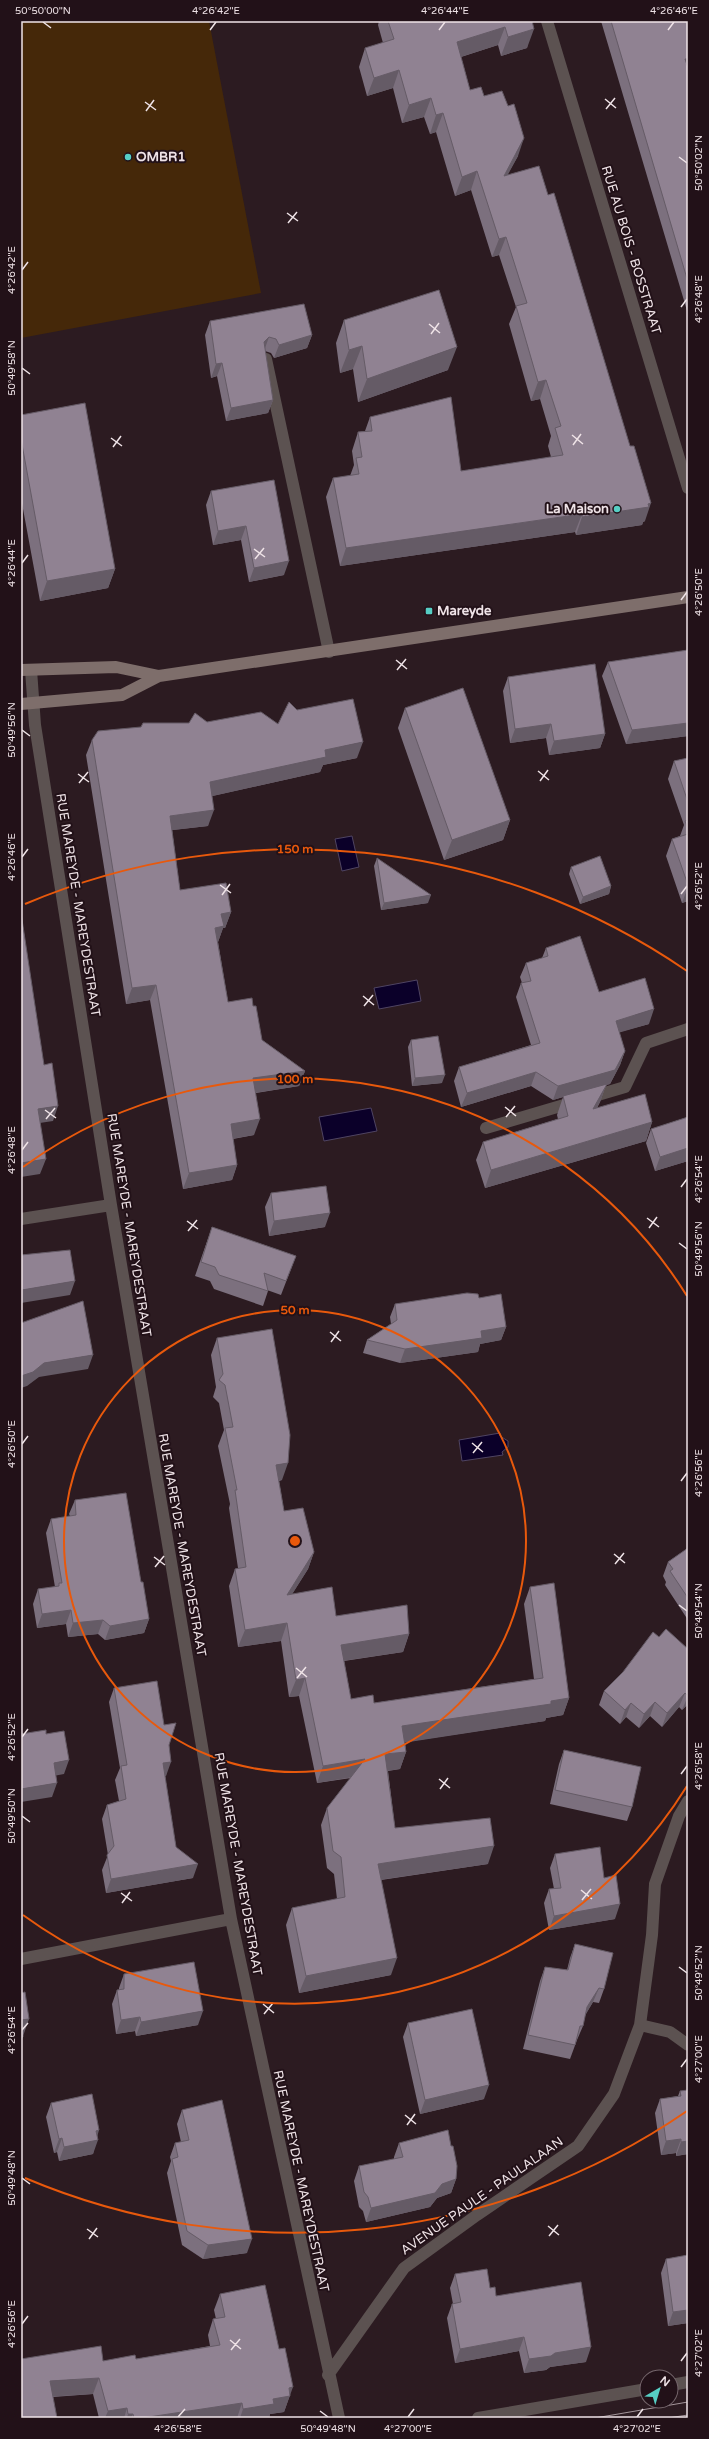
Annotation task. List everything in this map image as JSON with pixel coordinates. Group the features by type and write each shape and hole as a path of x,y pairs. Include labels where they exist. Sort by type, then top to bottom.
{"street":[{"name":"RUE AU BOIS - BOSSTRAAT","path":"547,21 688,488"},
{"path":"266,358 329,652"},
{"path":"21,704 122,695 159,676 329,652 688,597"},
{"path":"26,670 116,667 159,676"},
{"name":"RUE MAREYDE - MAREYDESTRAAT","path":"26,670 34,704 35,725 111,1205 231,1919 328,2375 339,2418"},
{"path":"486,1128 625,1087 646,1043 688,1030"},
{"path":"21,1219 111,1205"},
{"name":"AVENUE PAULE - PAULALAAN","path":"328,2375 404,2268 476,2215 578,2146 614,2094 640,2025 652,1936 655,1884 679,1816 688,1801"},
{"path":"21,1959 231,1919"},
{"path":"640,2025 670,2032 688,2045"},
{"path":"478,2418 639,2390"}],"shaded area":[{"name":"OMBR1","path":"21,21 209,21 261,293 21,338"},
{"path":"352,836 359,867 342,871 335,839"},
{"path":"417,980 421,1001 379,1009 374,988"},
{"path":"371,1108 377,1131 324,1141 319,1117"},
{"path":"500,1433 500,1436 508,1441 508,1447 502,1452 503,1455 462,1461 459,1440"}],"building":[{"path":"388,21 532,21 534,29 508,37 505,27 457,42 470,90 481,87 484,96 502,91 508,106 514,104 524,138 504,176 539,166 548,195 554,193 630,446 634,446 651,503 648,504 649,507 582,517 582,514 346,548 333,478 359,474 356,458 362,457 358,432 372,431 370,417 451,397 461,471 563,455 555,428 561,426 546,380 538,382 516,306 527,303 506,237 499,239 477,171 462,177 443,113 436,115 431,98 409,105 399,70 374,78 365,48 394,39"},
{"path":"611,21 688,21 688,59 685,59 688,68 688,282"},
{"path":"439,290 457,347 367,379 362,346 349,350 344,320"},
{"path":"304,304 312,335 279,345 276,339 269,337 264,342 273,400 231,408 222,363 216,364 210,321"},
{"path":"85,403 115,569 47,581 21,439 21,415"},
{"path":"274,480 289,561 254,568 246,526 218,531 211,491"},
{"path":"688,650 688,723 632,730 608,662"},
{"path":"595,664 605,734 554,741 551,724 515,729 508,677"},
{"path":"463,688 510,820 452,840 405,708"},
{"path":"353,699 363,742 325,750 326,757 210,782 214,810 170,816 180,890 226,883 231,912 221,914 224,926 215,928 228,1002 252,998 253,1006 256,1006 262,1040 305,1071 253,1078 260,1119 231,1124 237,1165 189,1173 156,985 132,988 92,740 98,731 141,727 143,723 189,723 195,713 207,722 261,712 278,724 289,702 297,710"},
{"path":"688,758 688,802 674,761"},
{"path":"688,820 688,829 685,821"},
{"path":"688,834 688,885 672,839"},
{"path":"600,856 611,886 583,897 571,867"},
{"path":"377,858 431,895 384,903"},
{"path":"21,913 44,1065 52,1063 58,1106 38,1109 46,1159 21,1163"},
{"path":"580,936 599,992 645,978 654,1009 616,1021 625,1051 615,1070 558,1086 536,1072 467,1093 459,1067 540,1043 521,983 531,981 526,963 548,956 546,948"},
{"path":"438,1036 445,1075 415,1078 411,1040"},
{"path":"607,1084 593,1109 645,1094 652,1122 491,1170 483,1142 568,1116 563,1096"},
{"path":"688,1117 688,1148 660,1157 651,1129"},
{"path":"326,1186 330,1213 274,1221 271,1193"},
{"path":"212,1227 296,1256 286,1281 264,1273 268,1291 219,1275 215,1267 201,1262"},
{"path":"70,1250 75,1281 22,1290 21,1255"},
{"path":"467,1293 478,1294 479,1298 501,1294 506,1327 481,1331 482,1338 405,1349 367,1340 397,1320 395,1304"},
{"path":"83,1301 93,1355 44,1363 33,1372 21,1376 21,1323"},
{"path":"272,1329 290,1435 288,1463 276,1465 284,1511 303,1508 314,1552 287,1595 332,1587 336,1616 407,1605 409,1634 341,1645 351,1699 373,1695 374,1703 543,1678 530,1587 554,1583 569,1698 551,1701 551,1704 402,1726 406,1752 385,1754 395,1828 490,1818 494,1846 378,1864 397,1958 306,1976 292,1908 345,1897 341,1857 333,1851 327,1808 365,1759 323,1766 305,1678 296,1680 287,1623 245,1630 235,1569 246,1567 235,1490 237,1490 225,1428 233,1427 225,1385 219,1380 223,1374 217,1338"},
{"path":"126,1493 141,1582 143,1582 149,1619 110,1626 103,1620 73,1623 71,1610 42,1614 38,1589 59,1586 59,1583 62,1583 51,1519 76,1515 75,1500"},
{"path":"688,1548 688,1598 670,1571 673,1569 668,1562"},
{"path":"666,1629 688,1649 688,1696 685,1693 667,1713 655,1702 644,1714 631,1703 625,1710 604,1691 623,1672 653,1632 659,1637"},
{"path":"157,1681 164,1725 176,1723 169,1745 171,1762 163,1763 176,1847 198,1864 111,1879 107,1855 114,1846 107,1805 126,1799 121,1766 127,1765 114,1688"},
{"path":"46,1730 46,1734 64,1731 69,1760 54,1763 57,1783 21,1789 21,1734"},
{"path":"564,1750 641,1767 632,1807 555,1790"},
{"path":"600,1847 604,1878 616,1875 620,1904 554,1916 549,1889 561,1888 555,1854"},
{"path":"575,1944 613,1953 604,1989 599,1988 587,2007 583,2026 580,2026 575,2045 528,2035 545,1967 568,1970"},
{"path":"194,1962 203,2011 141,2022 140,2017 121,2020 117,1990 124,1989 124,1974"},
{"path":"25,1992 29,2019 21,2020 21,1993"},
{"path":"472,2009 489,2085 425,2100 408,2023"},
{"path":"21,2023 23,2037 21,2037"},
{"path":"688,2090 688,2141 681,2142 681,2139 666,2141 660,2099 681,2096 680,2091"},
{"path":"92,2094 99,2130 96,2131 98,2140 64,2147 62,2138 59,2139 51,2103"},
{"path":"222,2100 252,2239 208,2245 187,2231 172,2159 178,2157 175,2143 189,2140 182,2110"},
{"path":"448,2130 457,2166 456,2179 442,2184 435,2193 371,2208 368,2197 364,2192 359,2166 403,2157 399,2143"},
{"path":"688,2255 688,2310 673,2312 666,2259"},
{"path":"487,2269 490,2288 495,2287 496,2296 581,2282 591,2347 555,2353 551,2356 529,2359 524,2337 460,2349 452,2304 461,2302 455,2274"},
{"path":"265,2285 279,2349 285,2348 293,2387 289,2388 290,2396 273,2399 274,2404 243,2409 242,2403 134,2418 133,2414 128,2414 127,2408 108,2411 99,2378 50,2381 57,2418 21,2418 21,2359 101,2346 103,2361 135,2355 136,2359 220,2345 213,2319 225,2317 220,2294"}],"tram line":[{"path":"595,2418 688,2402"},
{"path":"668,2418 688,2415"}],"place":[{"name":"OMBR1","path":"128,157"},
{"name":"La Maison","path":"617,509"},
{"name":"Mareyde","path":"429,611"}]}
